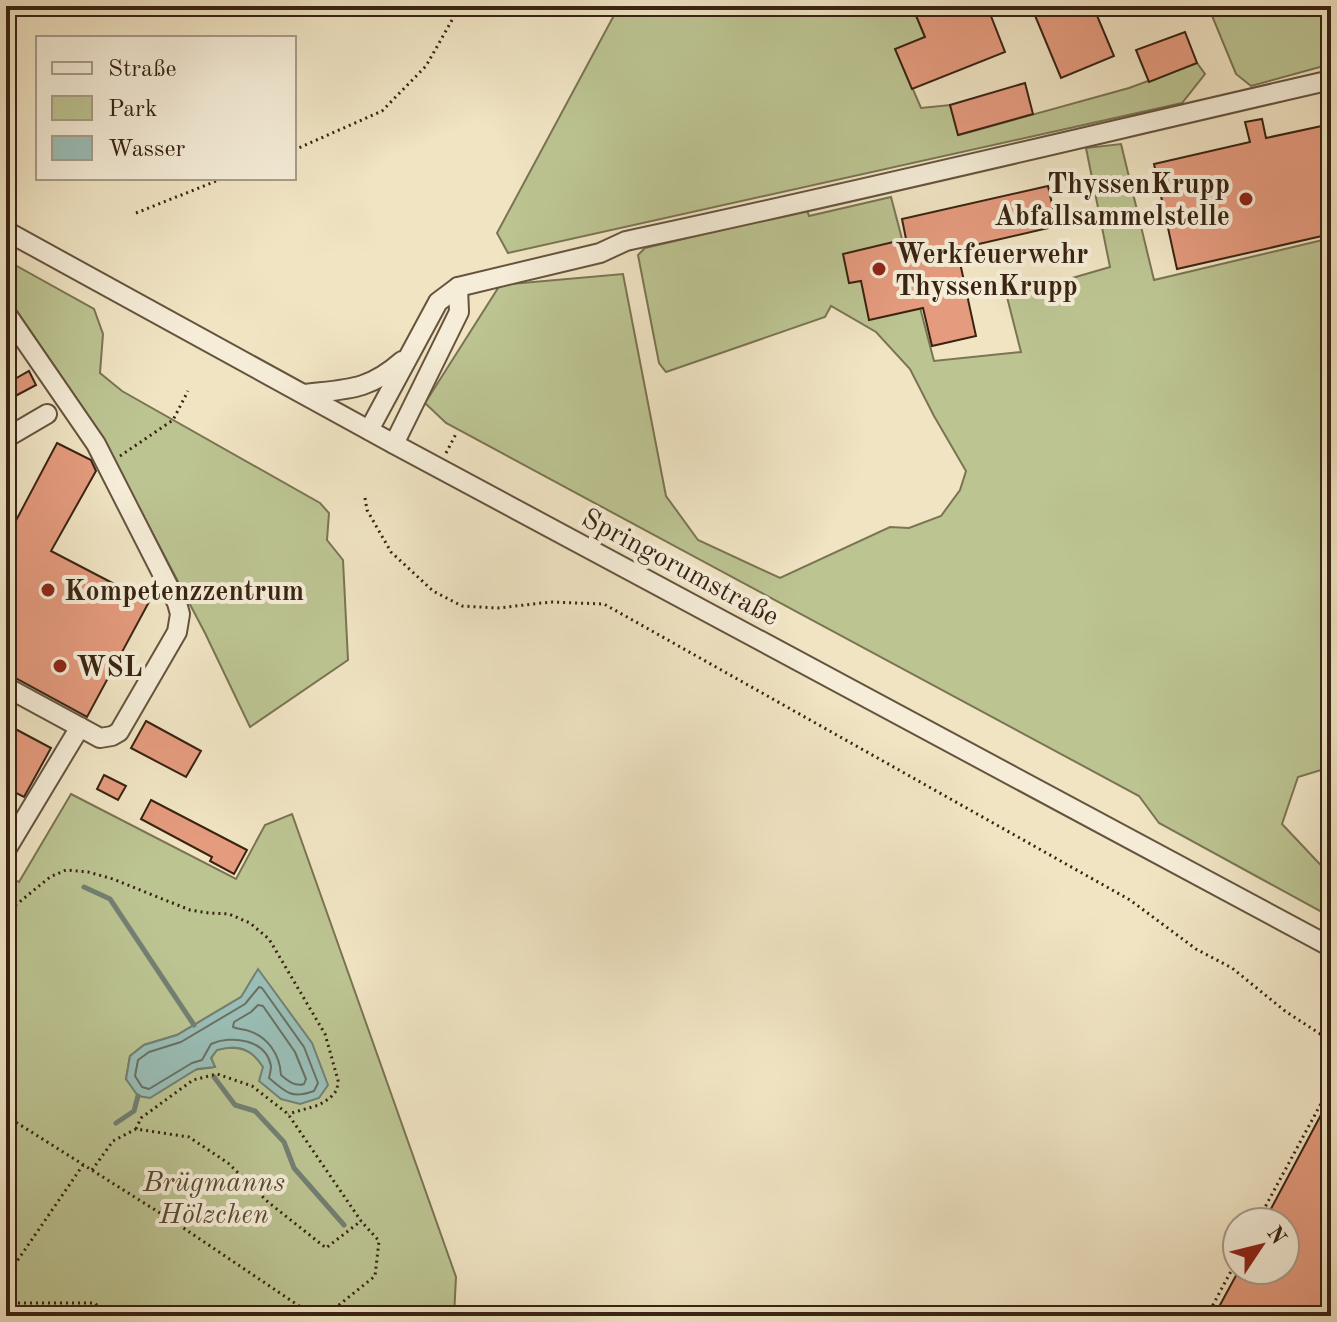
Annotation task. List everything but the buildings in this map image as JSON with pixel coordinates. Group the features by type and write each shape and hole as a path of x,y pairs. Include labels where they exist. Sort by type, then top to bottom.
{"street":[{"path":"369,430 438,302 458,287 600,253 626,241 823,199 1331,80"},
{"name":"Springorumstraße","path":"6,231 394,444 1331,947"},
{"path":"394,444 459,312 458,287"},
{"path":"6,313 96,444 180,614 177,632 119,732 112,736 100,738 6,687"},
{"path":"303,394 358,388 390,371 410,354"},
{"path":"6,438 47,414"},
{"path":"6,850 80,727"}],"path":[{"path":"296,149 382,111 426,66 460,6"},
{"path":"136,213 219,180"},
{"path":"108,465 173,420 188,391"},
{"path":"365,498 367,510 391,552 433,591 462,606 498,608 551,602 604,604 1130,900 1196,949 1232,968 1285,1011 1331,1041"},
{"path":"6,913 50,877 66,870 113,879 190,910 229,914 250,923 269,939 325,1034 338,1080 337,1090 330,1098 319,1105 288,1114"},
{"path":"136,1129 141,1118 193,1080 217,1074 252,1086 288,1114 361,1221 379,1241 375,1276 325,1316"},
{"path":"1266,1206 1331,1085"},
{"path":"6,1116 179,1225 314,1316"},
{"path":"92,1171 113,1141 136,1129 189,1137 228,1163 268,1202 326,1248 361,1221"},
{"path":"6,1274 83,1165"},
{"path":"1207,1316 1223,1286"},
{"path":"6,1303 95,1303 106,1316"}],"green space":[{"path":"619,6 912,6 925,37 896,50 921,108 950,105 959,135 1129,88 1197,63 1205,74 1182,103 508,253 497,233"},
{"path":"1208,6 1331,6 1331,64 1251,86 1236,74"},
{"path":"1121,144 1154,280 1331,238 1331,767 1298,777 1282,824 1331,876 1331,917 1159,823 1139,796 446,423 425,403 500,285 623,274 666,496 698,540 780,578 890,527 909,528 941,516 960,490 966,471 910,369 876,332 831,306 825,317 666,372 659,363 638,255 645,248 807,210 809,216 891,197 934,361 1021,352 1007,297 1110,267 1086,148"},
{"path":"6,260 94,309 103,334 100,373 122,391 320,503 329,513 327,540 343,560 348,660 250,727 205,633 100,433 6,295"},
{"name":"Brügmanns Hölzchen","path":"71,794 236,879 265,825 292,814 456,1277 454,1316 6,1316 6,876 19,882","holes":["241,997 281,1099 258,1060 241,1049 217,1050 211,1058 215,1067 126,1079 130,1056 144,1045 177,1035"]}],"water":[{"path":"258,969 312,1043 328,1085 319,1098 300,1104 281,1099 259,1081 263,1067 254,1055 231,1047 217,1050 211,1058 215,1067 197,1069 150,1098 138,1096 126,1079 130,1056 144,1045 177,1035 241,997"}],"waterway":[{"path":"84,887 110,899 194,1025"},
{"path":"214,1077 235,1105 255,1111 284,1142 294,1168 344,1225"},
{"path":"116,1123 134,1111 138,1096"}],"place":[{"name":"ThyssenKrupp Abfallsammelstelle","path":"1246,199"},
{"name":"Werkfeuerwehr ThyssenKrupp","path":"879,269"},
{"name":"Kompetenzzentrum","path":"48,590"},
{"name":"WSL","path":"60,666"}]}
